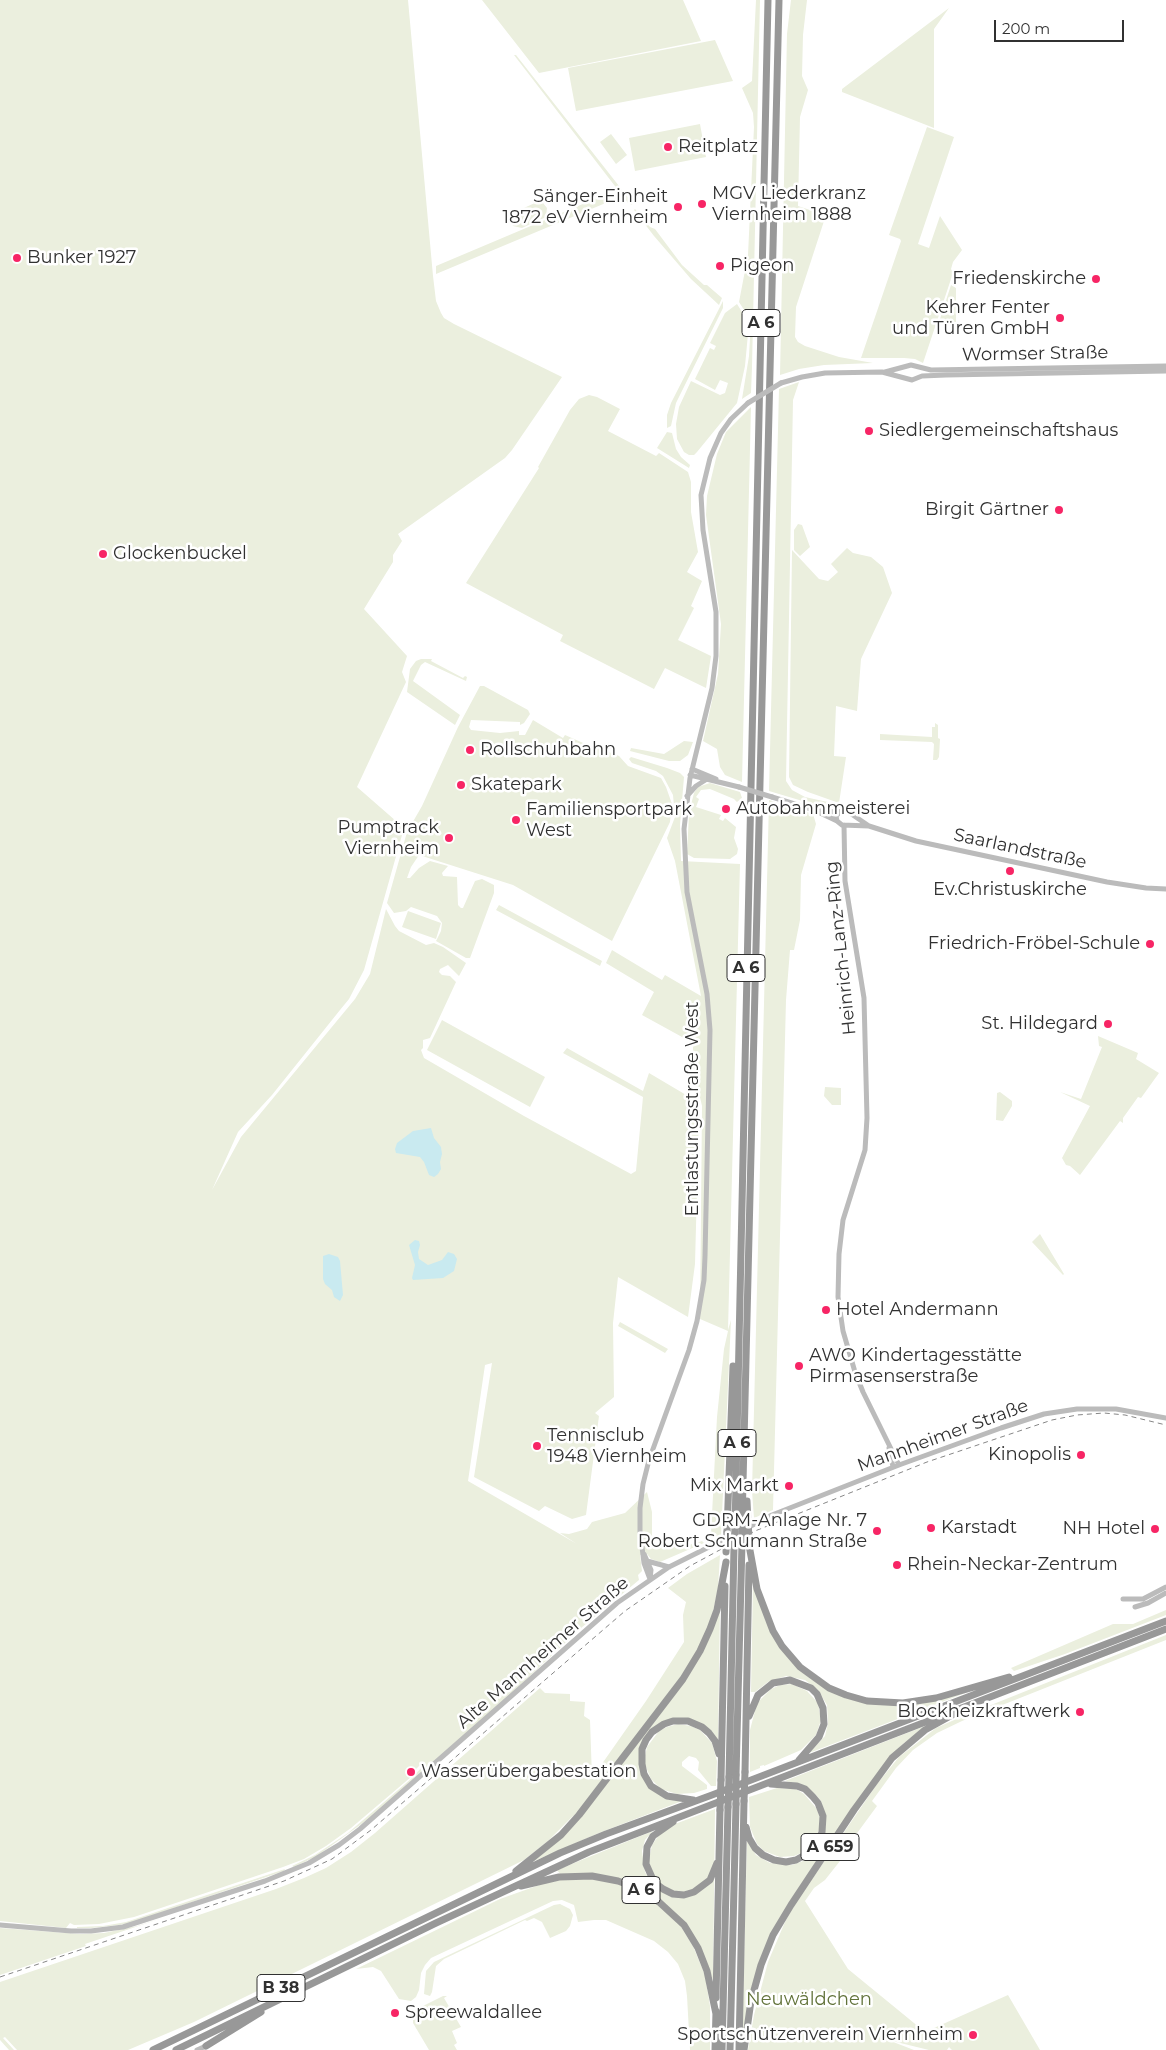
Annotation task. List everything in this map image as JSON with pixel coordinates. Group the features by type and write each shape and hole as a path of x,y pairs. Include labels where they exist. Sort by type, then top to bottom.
{"highway":[{"name":"A 6","path":"730,2050 736,1804 733,1776 734,1547 737,1530 738,1336 768,0"},
{"name":"A 6","path":"744,1812 747,1542 745,1522 745,1458 778,10 780,0"},
{"path":"721,1769 731,1396 734,1357 738,1336"},
{"name":"A 6","path":"747,1542 762,1606 778,1640 793,1660 807,1673 836,1692 867,1701 903,1703 936,1698 1035,1671"},
{"name":"A 6","path":"722,2050 728,1807 733,1776 747,1542"},
{"path":"504,1879 562,1835 603,1784 682,1678 700,1651 710,1629 717,1610 726,1562"},
{"path":"504,1879 597,1838 1166,1621"},
{"name":"A 659","path":"436,1923 590,1852 1166,1629"},
{"path":"746,1723 758,1695 773,1683 790,1680 811,1688 817,1694 823,1708 824,1724 819,1737 797,1762"},
{"name":"A 659","path":"744,2050 754,1986 773,1935 854,1810 888,1764 913,1738 940,1721 989,1697"},
{"path":"696,1800 662,1794 646,1778 642,1769 642,1754 646,1740 652,1732 673,1720 683,1720 697,1724 706,1730 715,1741 721,1769"},
{"name":"A 6","path":"715,2050 721,1769"},
{"path":"744,1812 751,1842 758,1852 768,1858 780,1862 796,1860 812,1851 817,1844 822,1832 823,1816 814,1797 805,1790 791,1784 764,1784"},
{"path":"738,2050 744,1812"},
{"name":"A 659","path":"684,1815 653,1836 647,1847 646,1864 654,1882 673,1894 694,1892 706,1885 710,1880 719,1858"},
{"name":"A 6","path":"496,1894 544,1879 574,1875 618,1881 640,1889 673,1913 694,1939 707,1971 716,2014"},
{"name":"B 38","path":"155,2049 504,1879"},
{"name":"B 38","path":"176,2050 436,1923"},
{"path":"206,2046 256,2016 268,2005"},
{"path":"147,2050 155,2049"}],"main road":[{"name":"Wormser Straße","path":"906,366 938,370 1166,366"},
{"path":"906,366 904,372 906,378 910,380 946,375 1166,371"},
{"name":"Entlastungsstraße West","path":"650,1579 645,1570 639,1516 643,1484 649,1460 689,1350 697,1321 704,1280 710,1030 707,994 687,892 684,837 691,772 712,688 717,637 714,594 703,530 702,495 706,469 717,441 731,419 748,403 781,383 813,375 882,372 906,366"},
{"path":"917,367 919,373 917,378"},
{"name":"Entlastungsstraße West","path":"882,372 906,378"},
{"path":"691,772 706,780 720,782"},
{"path":"691,772 814,810 846,825 851,820 851,815 845,810 840,812 814,810"},
{"path":"687,797 696,786 706,780"},
{"path":"837,821 836,816 840,812"},
{"name":"Saarlandstraße","path":"851,815 869,826"},
{"name":"Saarlandstraße","path":"846,825 869,826 916,840 1107,882 1166,889"},
{"name":"Heinrich-Lanz-Ring","path":"846,825 845,879 864,998 867,1118 865,1150 843,1220 839,1254 838,1292 848,1354 863,1392 899,1465"},
{"name":"Mannheimer Straße","path":"737,1530 892,1467 1007,1426 1066,1410 1116,1409 1166,1418"},
{"name":"Heinrich-Lanz-Ring","path":"888,1445 892,1467"},
{"name":"Alte Mannheimer Straße","path":"0,1925 71,1931 106,1930 143,1922 265,1881 309,1863 339,1846 424,1775 617,1603 650,1579 737,1530"},
{"name":"Entlastungsstraße West","path":"642,1546 651,1570 650,1579"},
{"path":"648,1561 670,1567"},
{"path":"1123,1600 1142,1599 1166,1588"},
{"path":"1135,1607 1166,1594"},
{"path":"197,2050 206,2046"}],"green space":[{"path":"0,0 408,0 436,301 444,318 562,377 505,458 398,534 402,541 393,555 393,562 364,609 407,656 402,672 406,682 357,787 404,828 364,970 349,999 272,1095 238,1132 212,1190 241,1137 355,999 370,974 386,909 399,931 426,945 434,943 443,947 466,963 459,976 448,965 440,969 439,972 442,975 450,976 456,982 430,1038 423,1040 423,1048 421,1050 424,1058 524,1116 631,1174 636,1171 643,1097 563,1053 567,1048 643,1091 649,1073 698,1102 699,1113 695,1264 688,1317 618,1277 613,1323 614,1397 595,1413 599,1416 586,1515 572,1519 545,1506 539,1511 474,1477 492,1363 485,1365 468,1481 577,1544 560,1533 569,1534 587,1529 592,1522 625,1513 647,1492 652,1512 652,1535 656,1548 678,1543 689,1545 702,1541 704,1543 660,1562 651,1559 647,1554 640,1555 642,1571 638,1575 639,1580 581,1628 497,1707 367,1820 317,1856 294,1867 292,1866 315,1855 348,1833 412,1778 421,1768 420,1765 414,1771 411,1768 406,1771 411,1777 351,1828 304,1859 134,1917 99,1924 74,1925 70,1923 66,1928 0,1921"},
{"path":"482,0 683,0 701,41 539,73"},
{"path":"756,0 760,0 752,367 751,393 742,399 749,356 751,321 739,302 748,255 754,127 753,113 742,88 752,81"},
{"path":"791,0 807,0 803,35 802,76 808,90 800,117 798,206 822,214 825,218 796,307 795,337 798,342 805,346 839,357 873,363 824,365 799,369 780,375 787,34"},
{"path":"949,8 934,29 934,128 842,92 842,89"},
{"path":"715,40 733,81 576,111 568,68"},
{"path":"514,55 516,55 630,200 633,200 632,205 628,203"},
{"name":"Reitplatz","path":"700,124 706,157 635,171 629,138"},
{"path":"927,127 954,137 918,244 929,248 940,216 962,250 953,262 951,269 953,273 923,363 915,359 904,358 861,358 901,241 889,235"},
{"path":"611,134 627,155 616,164 600,142"},
{"path":"616,190 620,197 436,274 436,266"},
{"path":"537,202 543,203 547,208 546,217 522,228 513,226 510,218 513,213"},
{"path":"635,209 650,227 655,229 682,265 722,298 719,305 691,279 654,236"},
{"path":"951,285 956,288 956,322 939,322"},
{"path":"723,301 723,308 676,403 671,426 667,428 667,415 671,403"},
{"path":"737,304 749,323 745,366 737,403 697,452 694,455 689,455 684,452 677,439 676,424 679,407 691,381 720,395 725,393 728,383 720,380 715,390 695,379 710,348 714,350 716,346 710,343 725,313"},
{"path":"799,382 793,400 786,781 792,790 805,797 832,803 832,806 816,805 769,791 779,389"},
{"path":"589,395 620,409 608,431 656,456 659,453 688,472 691,482 691,512 698,552 687,572 702,581 691,606 694,608 678,640 711,656 706,688 665,668 654,689 560,641 563,635 466,583 539,468 570,410 579,399"},
{"path":"751,407 742,782 725,775 720,767 717,749 703,741 718,674 721,624 706,515 707,496 717,454 726,432"},
{"path":"667,432 672,433 676,449 681,457 690,465 689,468 657,448"},
{"path":"798,524 802,525 810,547 800,556 794,550 794,530"},
{"path":"847,548 853,553 871,557 883,567 892,593 861,659 857,711 836,706 834,756 846,757 839,803 793,785 789,777 792,550 819,579 828,581 838,572 831,564"},
{"path":"432,659 431,661 463,678 467,677 466,681 425,662 421,665 413,681 460,715 455,725 407,692 410,669 416,661"},
{"name":"Familiensportpark West","path":"480,686 484,686 528,710 530,714 524,723 520,725 520,722 471,720 469,727 471,730 500,733 519,731 519,735 525,735 533,720 563,738 565,735 619,756 628,766 661,778 666,787 672,804 670,822 612,941 513,885 419,855 411,867 407,878 410,878 419,868 430,861 448,866 442,873 443,876 457,877 458,905 461,908 463,908 475,881 482,879 494,885 494,893 470,958 466,958 436,941 441,931 442,923 437,916 411,907 406,911 394,913 387,903 407,832 422,806 458,727"},
{"path":"935,723 938,725 938,738 940,739 939,757 937,760 933,760 934,744 932,742 880,740 880,734 932,737 932,727 935,727"},
{"path":"684,741 693,742 688,755 680,761 669,761 630,751 631,748 664,754"},
{"path":"631,757 667,768 680,773 684,777 680,825 681,861 740,864 728,1330 731,1320 721,1536 717,1539 715,1535 711,1534 717,1417 724,1349 728,1331 700,1319 702,1106 693,1067 693,1043 642,1015 654,992 606,963 612,950 662,980 665,975 701,996 675,861 667,838 675,817 673,795 663,776 656,771 632,763 629,759"},
{"path":"710,783 740,792 742,798 737,802 710,789 701,790 696,797 699,799 696,807 721,815 719,819 723,821 725,818 736,827 734,838 738,849 737,854 730,859 694,858 687,854 689,813 694,793 698,787"},
{"path":"769,800 813,814 816,824 801,875 800,920 794,950 790,950 786,1000 773,1510 754,1518 752,1491"},
{"path":"499,905 602,961 600,966 496,910"},
{"path":"408,911 441,923 436,939 402,927"},
{"path":"442,1020 545,1077 530,1107 427,1050"},
{"path":"1098,1036 1138,1053 1136,1059 1159,1073 1141,1098 1138,1097 1123,1118 1123,1123 1120,1121 1080,1175 1070,1166 1066,1165 1062,1158 1090,1106 1060,1092 1081,1099 1102,1047 1099,1046"},
{"path":"825,1087 841,1088 841,1105 832,1105 824,1096"},
{"path":"1000,1092 1012,1101 1012,1106 1003,1121 996,1120 997,1093"},
{"path":"1040,1234 1064,1274 1063,1275 1032,1242"},
{"path":"620,1322 668,1349 665,1353 618,1326"},
{"path":"720,1555 718,1588 708,1636 720,1605 718,1743 716,1738 680,1718 644,1740 647,1782 682,1801 599,1833 530,1863 580,1815 573,1816 548,1841 524,1860 194,2022 128,2050 17,2050 5,2037 3,2038 14,2050 9,2050 0,2040 0,1982 276,1889 326,1868 351,1852 375,1833 540,1688 545,1693 570,1694 570,1701 585,1702 584,1716 590,1720 592,1778 646,1701 684,1642 683,1615 686,1602 668,1588 687,1574"},
{"path":"753,1580 766,1622 805,1674 872,1704 902,1705 968,1692 809,1753 825,1736 828,1723 827,1705 818,1690 805,1680 786,1676 768,1682 755,1692 751,1692"},
{"path":"1166,1610 1166,1615 1065,1654 1014,1671 1011,1668 1113,1624 1133,1624"},
{"name":"Neuwäldchen","path":"1166,1635 1166,1640 962,1721 937,1733 913,1750 896,1768 872,1801 877,1806 841,1855 840,1861 825,1880 814,1888 805,1901 848,1969 925,2032 1008,1995 1040,2050 952,2050 949,2047 947,2050 929,2050 888,2040 914,2050 748,2050 754,2015 768,1962 785,1922 795,1904 877,1784 899,1757 936,1728"},
{"path":"792,1684 807,1691 818,1703 821,1720 816,1735 801,1750 760,1766 760,1768 750,1772 750,1730 757,1703 771,1689 780,1685"},
{"path":"678,1724 700,1730 712,1743 717,1761 716,1786 711,1786 698,1770 699,1762 696,1758 689,1756 682,1762 682,1766 707,1785 707,1789 694,1793 677,1794 661,1789 651,1779 646,1767 645,1756 647,1747 659,1731"},
{"path":"930,1724 904,1743 894,1753 767,1944 742,2041 747,1840 756,1855 770,1863 792,1865 803,1861 819,1847 824,1838 826,1819 821,1801 816,1795 801,1784 785,1781"},
{"path":"777,1788 796,1789 804,1794 817,1809 820,1818 819,1830 815,1840 806,1851 794,1856 780,1857 764,1851 757,1844 750,1827 749,1797"},
{"path":"715,1809 713,1980 697,1941 680,1925 693,1946 705,1975 710,2006 710,2050 690,2050 685,1981 678,1964 668,1952 654,1941 606,1920 578,1922 574,1905 562,1900 553,1901 431,1958 421,1973 419,1990 416,1997 411,2001 399,1999 381,1971 373,1967 356,1969 500,1899 542,1884 564,1879 557,1870 653,1831 645,1840 642,1851 645,1872 650,1881 649,1859 652,1845 661,1832 675,1824"},
{"path":"285,1869 284,1871 127,1924 77,1928 126,1922"},
{"path":"560,1904 570,1909 573,1915 570,1926 566,1931 550,1938 542,1922 534,1918 525,1920 444,1959 436,1966 430,1996 424,1994 426,1971 434,1962 554,1905"},
{"path":"165,1917 0,1975 0,1928 80,1934 104,1933 137,1926"},
{"path":"443,1996 447,1996 444,1998 461,2027 452,2031 457,2043 454,2045 457,2050 429,2050 413,2023 413,2014 419,2008"}],"water":[{"path":"431,1128 434,1138 441,1147 442,1154 441,1169 434,1177 429,1175 420,1157 396,1153 395,1149 397,1143 413,1131"},
{"path":"415,1240 419,1241 420,1245 419,1259 428,1265 442,1260 448,1252 454,1254 457,1259 454,1271 443,1278 413,1280 415,1265 409,1245"},
{"path":"329,1254 338,1257 340,1261 343,1295 340,1301 334,1297 332,1290 325,1284 323,1279 323,1256"}],"railway":[{"path":"0,1977 284,1881 332,1859 371,1830 625,1611 690,1566 755,1531 927,1462 1052,1420 1077,1415 1104,1413 1125,1415 1166,1425"}],"place":[{"name":"Reitplatz","path":"668,147"},
{"name":"MGV Liederkranz Viernheim 1888","path":"702,204"},
{"name":"Sänger-Einheit 1872 eV Viernheim","path":"678,207"},
{"name":"Bunker 1927","path":"17,258"},
{"name":"Pigeon","path":"720,266"},
{"name":"Friedenskirche","path":"1096,279"},
{"name":"Kehrer Fenter und Türen GmbH","path":"1060,318"},
{"name":"Siedlergemeinschaftshaus","path":"869,431"},
{"name":"Birgit Gärtner","path":"1059,510"},
{"name":"Glockenbuckel","path":"103,554"},
{"name":"Rollschuhbahn","path":"470,750"},
{"name":"Skatepark","path":"461,785"},
{"name":"Autobahnmeisterei","path":"726,809"},
{"name":"Familiensportpark West","path":"516,820"},
{"name":"Pumptrack Viernheim","path":"449,838"},
{"name":"Ev.Christuskirche","path":"1010,871"},
{"name":"Friedrich-Fröbel-Schule","path":"1150,944"},
{"name":"St. Hildegard","path":"1108,1024"},
{"name":"Hotel Andermann","path":"826,1310"},
{"name":"AWO Kindertagesstätte Pirmasenserstraße","path":"799,1366"},
{"name":"Tennisclub 1948 Viernheim","path":"537,1446"},
{"name":"Kinopolis","path":"1081,1455"},
{"name":"Mix Markt","path":"789,1486"},
{"name":"Karstadt","path":"931,1528"},
{"name":"NH Hotel","path":"1155,1529"},
{"name":"GDRM-Anlage Nr. 7 Robert Schumann Straße","path":"877,1531"},
{"name":"Rhein-Neckar-Zentrum","path":"897,1565"},
{"name":"Blockheizkraftwerk","path":"1080,1712"},
{"name":"Wasserübergabestation","path":"411,1772"},
{"name":"Spreewaldallee","path":"395,2013"},
{"name":"Sportschützenverein Viernheim","path":"973,2035"}]}
